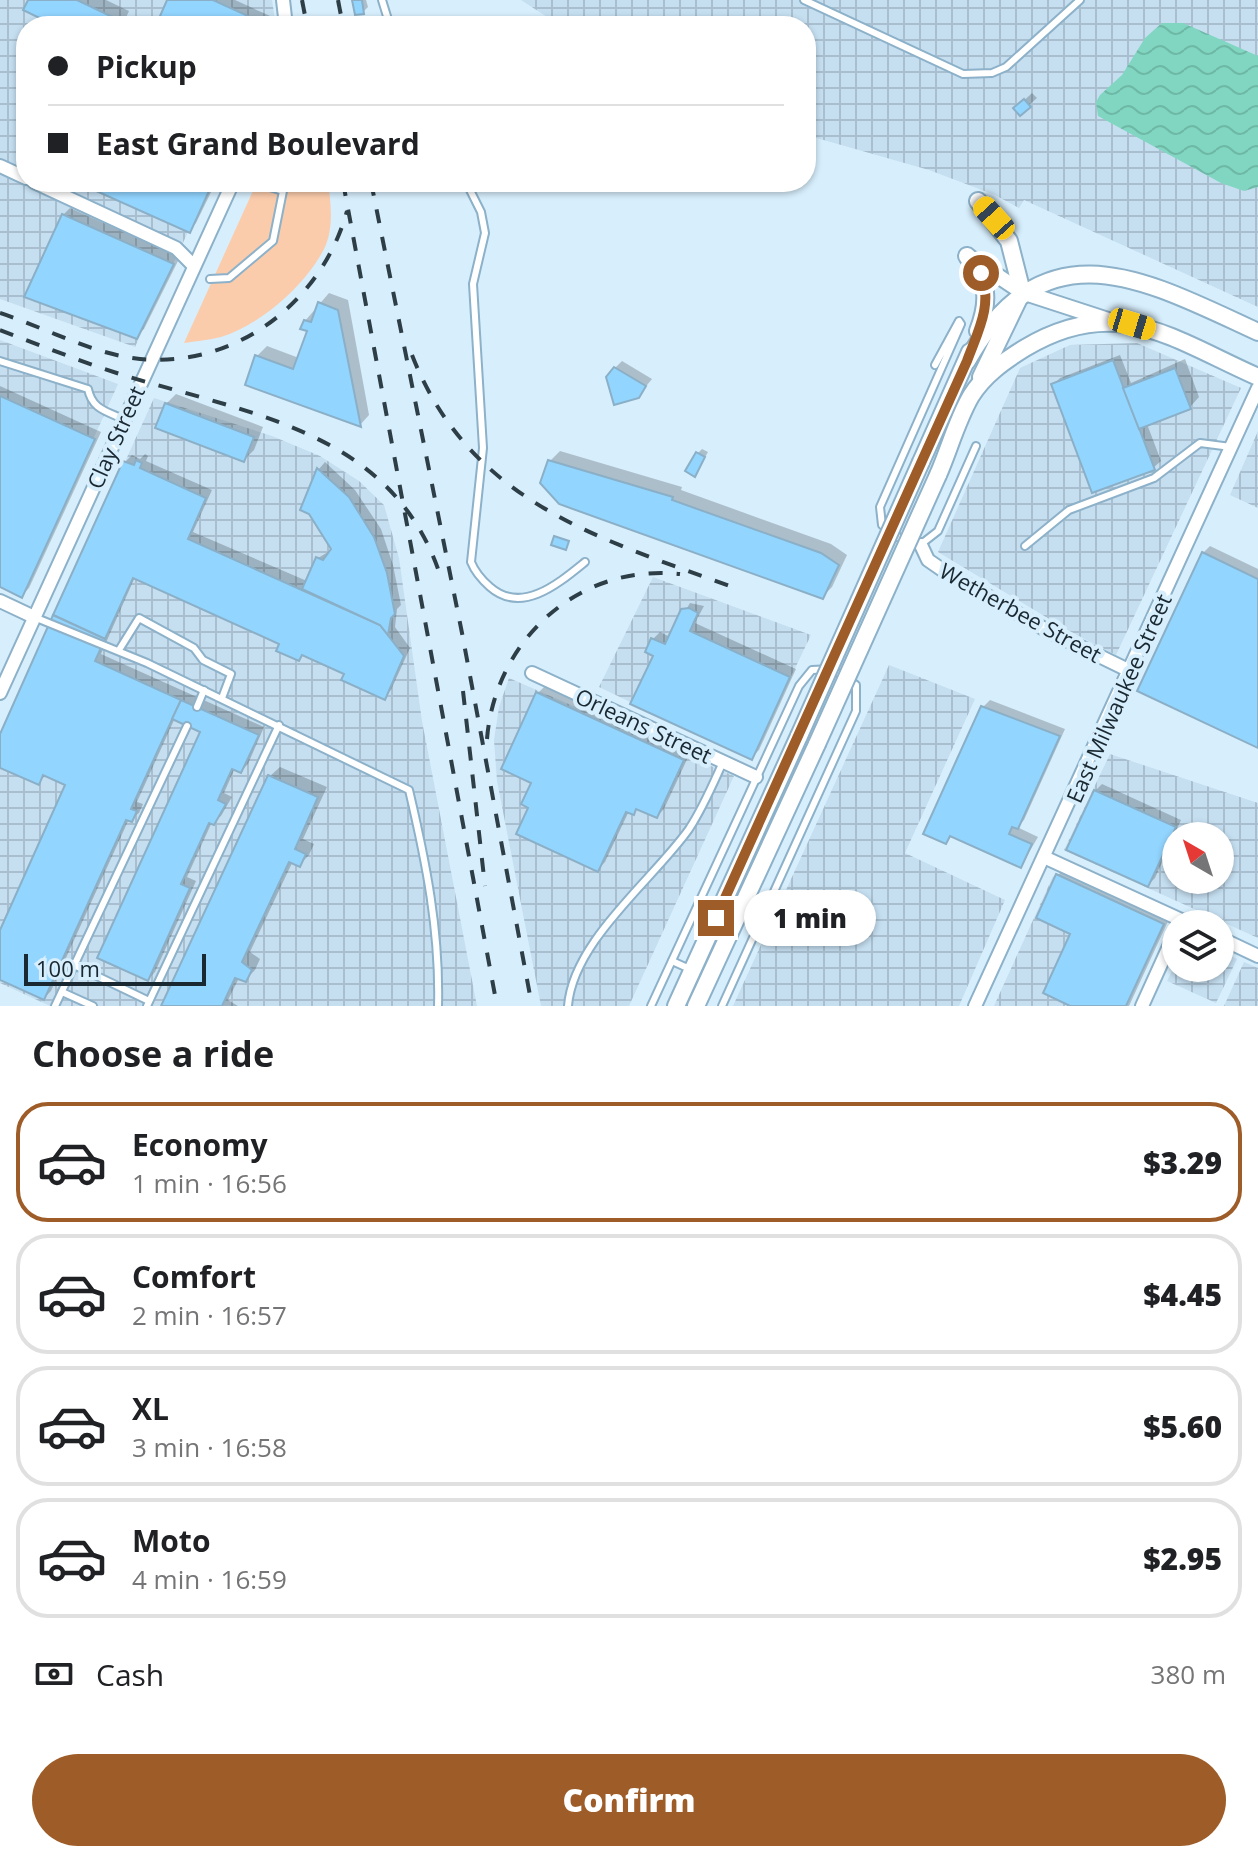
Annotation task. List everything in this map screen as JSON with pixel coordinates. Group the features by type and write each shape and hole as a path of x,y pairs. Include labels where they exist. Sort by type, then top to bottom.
{"main road":[{"path":"696,1006 817,744 971,397 1022,292 1009,241 978,201"},
{"path":"676,1006 967,361 986,311 987,297 981,273 967,256"},
{"path":"967,361 992,321 1022,292 1064,277 1092,274 1127,276 1258,332"},
{"path":"971,397 1001,363 1044,337 1108,320 1158,331 1258,377"},
{"path":"692,970 710,978"}],"street":[{"path":"56,192 176,248 194,266"},
{"name":"Clay Street","path":"0,693 228,192"},
{"path":"967,256 1022,292 1108,320"},
{"name":"East Milwaukee Street","path":"975,1006 1046,858 1258,388"},
{"name":"Wetherbee Street","path":"921,545 928,560 941,569 1046,630 1130,671"},
{"path":"0,601 34,617"},
{"name":"Orleans Street","path":"532,673 756,777"},
{"path":"1046,858 1162,915"},
{"path":"1234,945 1258,956"},
{"path":"1142,1006 1162,966"}],"lane":[{"path":"804,0 963,74 992,73 1006,67 1080,0"},
{"path":"210,279 229,278 273,241 283,192"},
{"path":"471,192 481,212 485,233 473,284 483,436 470,552 474,569 498,594 521,599 534,596 562,581 585,562"},
{"path":"935,365 959,321 961,324 880,507 879,519 886,531 905,542 921,545 938,531 976,446"},
{"path":"0,361 88,389 91,402 123,419"},
{"path":"1025,546 1069,510 1154,478 1200,443 1231,447"},
{"path":"34,617 119,650 409,790 430,875 439,972 438,1006"},
{"path":"119,650 139,618 194,648 203,660 231,674 222,698"},
{"path":"651,1006 756,777 808,673 826,667 854,681 859,694 856,711 722,1006"},
{"path":"197,707 204,690"},
{"path":"74,965 148,1003 279,725"},
{"path":"55,1006 187,726"},
{"path":"568,1006 580,967 615,916 690,828 723,762"},
{"path":"672,961 692,970"},
{"path":"710,978 730,988"},
{"path":"62,992 93,1006"}],"shaded area":[{"path":"0,0 272,0 274,16 16,16 16,192 206,192 135,347 0,299"},
{"path":"521,0 1258,0 1258,307 1024,200 1019,208 995,195 929,170 816,138 816,16 546,16"},
{"path":"252,192 329,192 331,208 327,241 316,263 293,290 266,314 236,331 221,337 184,343"},
{"path":"0,340 118,384 22,598 0,587"},
{"path":"1137,343 1241,388 1116,655 1069,631 938,552 1020,368 1070,345"},
{"path":"154,398 272,436 320,456 359,481 384,505 399,558 422,721 477,1006 50,1006 0,983 0,737"},
{"path":"1258,431 1258,508 1230,495"},
{"path":"653,577 811,635 751,760 599,687"},
{"path":"889,665 975,699 905,853 1005,900 959,1006 733,1006"},
{"path":"509,678 734,776 629,1006 541,1006 497,781 494,740 499,707"},
{"path":"1110,754 1258,803 1258,938 1234,927 1234,910 1196,910 1064,850"},
{"path":"1053,876 1162,924 1126,1006 994,1006"},
{"path":"1244,962 1258,968 1258,1006 1224,1006"},
{"path":"1169,982 1226,982 1216,1003"}],"water":[{"path":"1162,23 1183,23 1258,56 1258,187 1244,191 1221,183 1098,116 1096,102 1100,95 1122,75 1145,38"}],"building":[{"path":"28,0 77,0 111,16 35,16 23,10"},
{"path":"167,0 213,0 248,16 160,16"},
{"path":"352,0 362,0 364,14 355,15"},
{"path":"1024,99 1031,107 1020,116 1013,108"},
{"path":"98,192 208,192 190,233"},
{"path":"62,214 174,264 137,339 24,297"},
{"path":"318,302 338,310 361,427 245,385 255,355 293,369 307,331 300,329 304,320 311,322"},
{"path":"1113,360 1155,470 1092,493 1051,384"},
{"path":"614,367 646,386 639,398 614,405 606,377"},
{"path":"1175,368 1191,409 1139,429 1123,388"},
{"path":"0,396 95,439 22,598 0,587"},
{"path":"165,403 254,437 244,462 155,428"},
{"path":"696,452 705,457 695,477 685,471"},
{"path":"136,460 142,463 140,468 206,498 188,539 380,625 404,656 385,700 341,680 344,674 302,655 299,661 276,651 279,644 133,578 105,639 53,615 123,461 134,465"},
{"path":"548,460 673,497 672,500 821,553 839,565 823,599 559,504 540,483"},
{"path":"317,468 349,497 374,537 387,573 395,614 391,618 388,635 380,625 302,589 316,557 323,560 331,549 309,514 300,510"},
{"path":"554,536 569,541 566,550 551,545"},
{"path":"1202,552 1258,579 1258,748 1137,691"},
{"path":"689,608 698,613 690,631 790,677 752,760 630,704 653,656 645,652 651,638 665,644 681,609"},
{"path":"53,615 105,639 95,661 181,700 131,809 137,811 132,822 126,820 44,1000 0,980 0,930 65,785 43,775 39,785 0,768 0,734"},
{"path":"536,692 684,760 657,818 636,809 634,815 626,812 598,872 516,834 528,808 521,804 531,783 501,769"},
{"path":"181,700 259,735 241,773 232,769 218,800 226,804 214,825 209,823 181,884 190,888 148,981 97,958 200,732 172,719"},
{"path":"981,706 1060,736 1018,829 1012,827 1009,834 1032,844 1021,868 950,836 946,844 923,834"},
{"path":"268,775 318,797 295,849 306,854 300,867 289,862 242,962 252,970 246,982 235,978 222,1006 161,1006"},
{"path":"1094,790 1165,822 1162,822 1162,857 1148,887 1066,850"},
{"path":"1056,874 1162,923 1162,928 1126,1006 1070,1006 1043,993 1070,934 1036,918"}],"railway":[{"path":"302,0 305,16"},
{"path":"338,0 341,16"},
{"path":"345,192 497,1006"},
{"path":"373,192 462,633 532,1006"},
{"path":"0,313 122,356 175,359 209,352 241,340 270,322 296,300 318,274 335,244 347,211"},
{"path":"0,330 112,371 242,409 326,443 364,467 396,497 422,534 442,581"},
{"path":"412,355 437,405 467,446 503,480 542,507 586,530 730,586"},
{"path":"487,739 493,703 506,670 525,640 549,615 577,595 608,581 643,574 680,574"},
{"path":"463,691 485,886"}],"route":[{"path":"716,918 967,361 986,311 987,297 981,273"}]}
